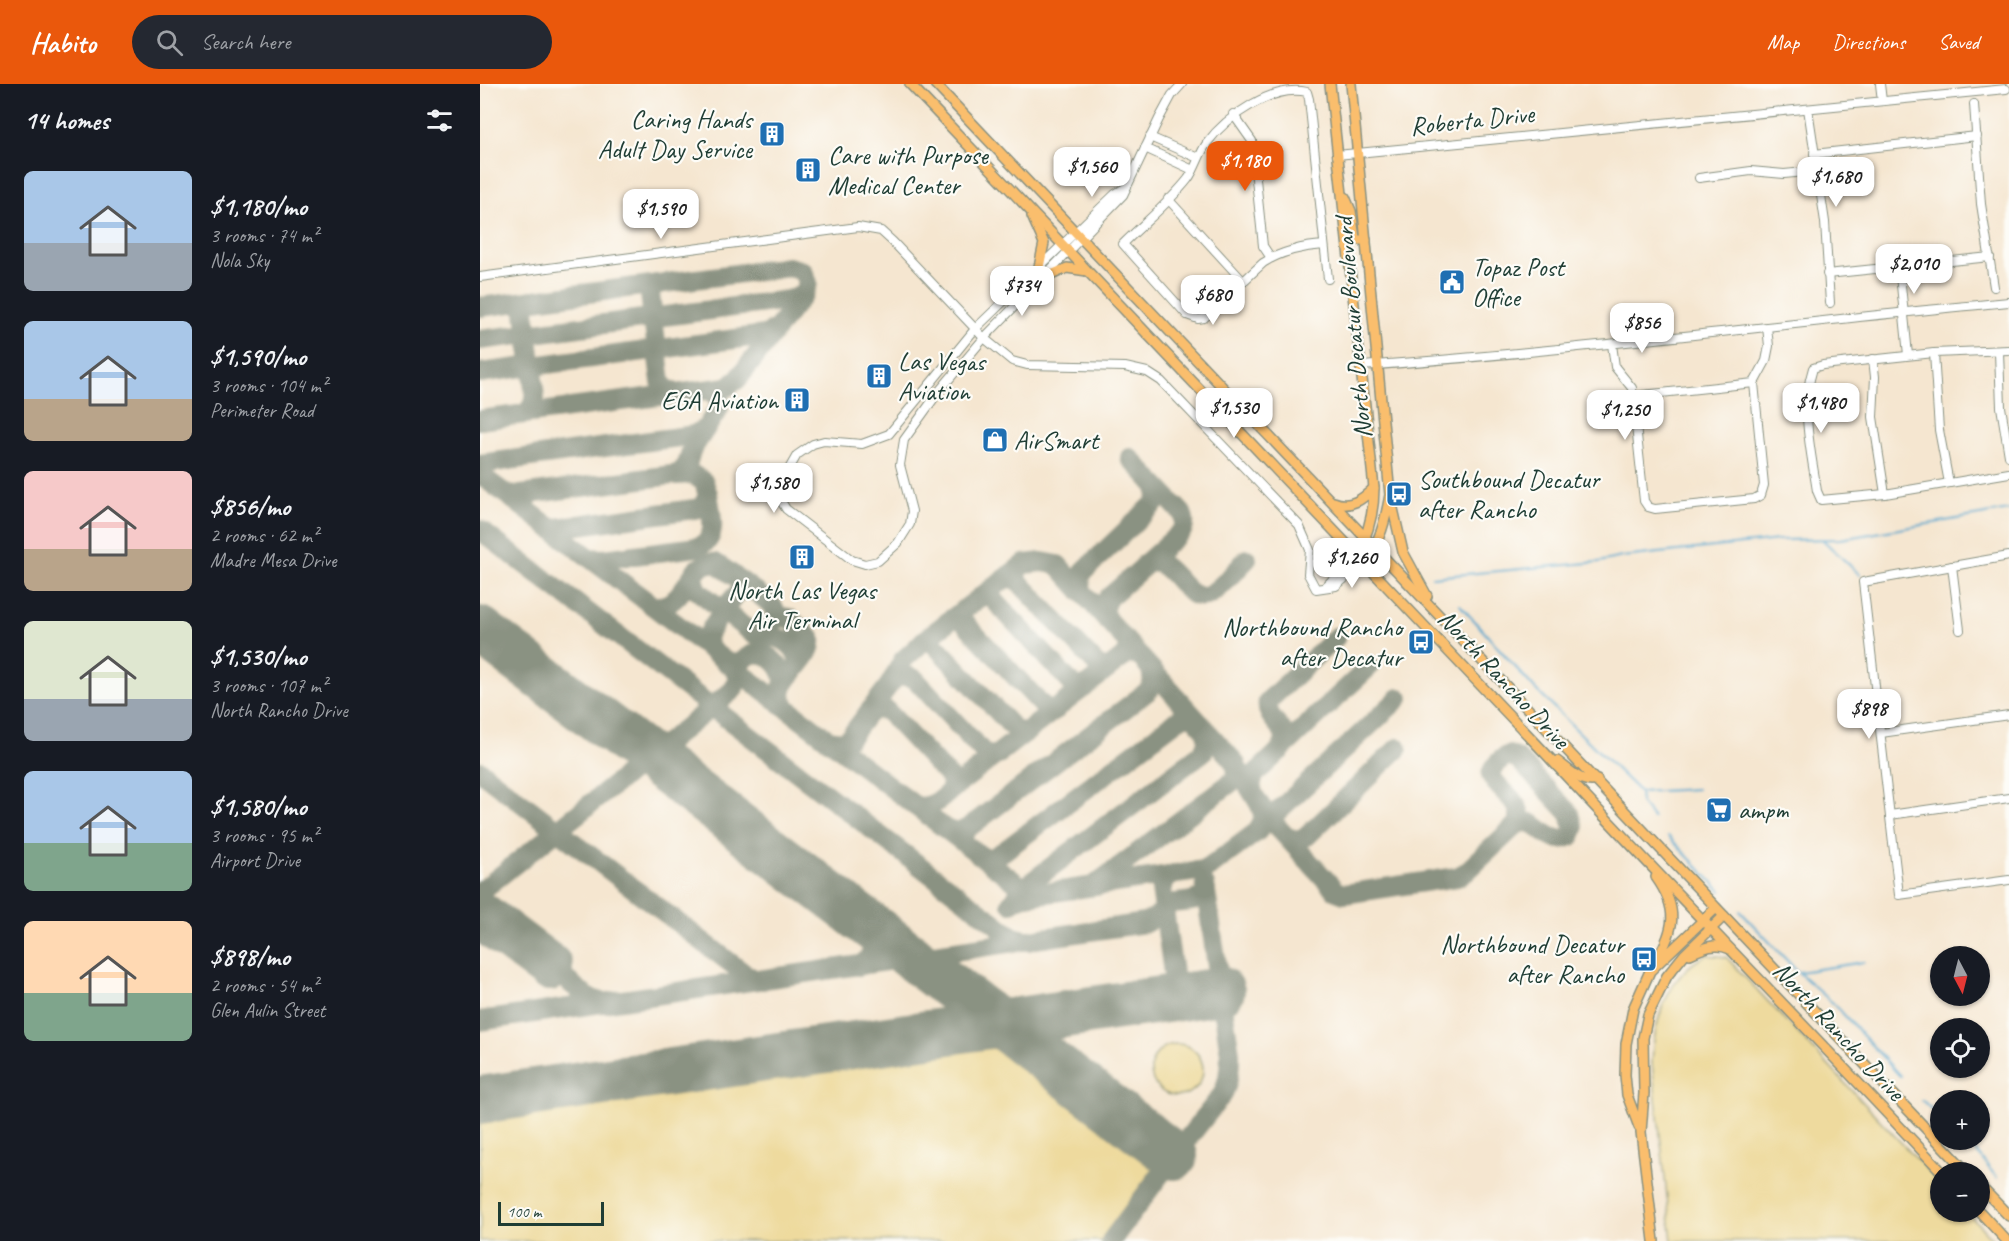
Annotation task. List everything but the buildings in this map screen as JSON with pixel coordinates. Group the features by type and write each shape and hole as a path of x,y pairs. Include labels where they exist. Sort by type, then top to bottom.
{"main road":[{"name":"North Rancho Drive","path":"910,84 1933,1162"},
{"name":"North Rancho Drive","path":"935,84 1958,1162"},
{"name":"North Decatur Boulevard","path":"1330,84 1374,488 1373,511 1360,558"},
{"name":"North Decatur Boulevard","path":"1351,84 1390,495 1376,548 1360,558"},
{"path":"1340,183 1351,211 1355,238 1366,240"},
{"path":"1030,211 1044,243 1039,267"},
{"path":"1042,279 1067,268 1087,271"},
{"path":"1332,501 1341,505 1356,502 1374,488"},
{"path":"1390,495 1403,552 1434,609"},
{"path":"1545,753 1584,780 1590,782 1597,780"},
{"path":"1641,1132 1627,1095 1625,1050 1633,1009 1650,971 1670,936 1673,918 1660,882 1645,861"},
{"path":"1650,971 1716,908"},
{"path":"1654,1241 1641,1132 1644,1093 1643,1038 1647,1017 1667,976 1684,955 1724,916"},
{"path":"1684,955 1692,954 1702,948 1719,946 1736,953"},
{"path":"1886,1111 1898,1099"},
{"path":"1990,1196 2009,1216"},
{"path":"1989,1222 2007,1241"}],"street":[{"path":"1066,248 1039,267 975,329 889,434 862,444 824,441 813,444 797,455 781,483 781,501 786,509 852,560 865,564 884,558 898,543 910,524 911,518 911,503 900,465 904,440 940,390 984,338 1042,279 1066,248 1117,202 1172,94 1182,84"},
{"path":"1880,84 1882,101"},
{"path":"1324,245 1296,250 1271,258 1204,318 1198,319 1187,315 1123,244 1187,179 1216,131 1233,114 1276,91 1291,88 1307,92 1328,279"},
{"name":"Roberta Drive","path":"1337,155 2006,89"},
{"path":"1974,104 1981,204 1994,287"},
{"path":"1809,109 1825,222 1830,303"},
{"path":"1233,114 1252,141 1263,246 1271,258"},
{"path":"1814,154 1977,136"},
{"path":"1150,137 1198,158"},
{"path":"1145,148 1193,170"},
{"path":"1699,178 1751,171 1784,174 1816,171"},
{"path":"1168,199 1243,281"},
{"path":"480,277 858,227 881,231 984,338 1012,361 1027,365 1125,367 1147,372 1161,381 1299,525 1310,550 1308,574 1316,588 1336,586 1360,558"},
{"path":"1827,274 1990,256"},
{"path":"1899,265 1908,355"},
{"path":"1362,366 1612,344 2009,302"},
{"path":"1612,344 1615,368 1632,388 1644,501 1648,507 1655,510 1743,501 1761,495 1764,485 1754,383 1766,362 1769,346 1767,327"},
{"path":"2009,351 1908,355 1813,368 1809,379 1807,422 1817,490 1821,500 1885,494 2009,473"},
{"path":"1999,352 2001,407 2009,456"},
{"path":"1934,353 1939,430 1949,483"},
{"path":"1873,359 1874,417 1885,494"},
{"path":"1633,396 1754,383"},
{"path":"2009,556 1863,582 1899,895 2009,880"},
{"path":"1952,566 1960,630"},
{"path":"1881,734 2009,715"},
{"path":"1890,814 2009,798"}],"sand":[{"path":"1707,955 1726,957 1930,1173 1930,1222 1976,1222 1994,1241 1672,1241 1652,1063 1653,1048 1665,1001 1682,974 1693,963"},
{"path":"996,1037 1151,1155 1156,1169 1154,1174 1104,1241 480,1241 480,1114"},
{"path":"1172,1044 1182,1044 1192,1048 1199,1055 1203,1070 1199,1085 1192,1092 1182,1096 1172,1096 1162,1092 1155,1085 1151,1075 1151,1065 1155,1055 1162,1048"}],"waterway":[{"path":"1432,577 1599,562 1622,557 1779,540 1841,539 2009,510"},
{"path":"1823,540 1860,575"},
{"path":"1460,605 1535,689 1640,792 1697,789"},
{"path":"1640,792 1641,803 1653,818"},
{"path":"1668,836 1721,891"},
{"path":"1740,911 1797,971 1835,1005 1900,1076"},
{"path":"1799,972 1864,962"},
{"path":"1922,1100 1930,1108"},
{"path":"1975,1150 1997,1178"}],"taxiway":[{"path":"480,307 789,267 803,271 808,283 803,295 738,379 727,387 480,420"},
{"path":"657,284 652,288 650,294 661,382 664,387 676,394"},
{"path":"480,340 788,300 803,295"},
{"path":"524,414 531,408 535,398 525,312 526,304 532,300"},
{"path":"480,373 765,335 776,329"},
{"path":"480,475 506,494 513,496 679,474 687,465 691,451 719,408 719,398 709,390"},
{"path":"480,464 694,435 706,428"},
{"path":"1130,458 1182,513 1184,520 1182,531 1145,564"},
{"path":"547,526 557,528 701,508 708,496 704,482 692,474 677,475"},
{"path":"1082,592 1080,578 1084,571 1155,503 1158,494 1154,483"},
{"path":"590,558 604,559 697,547 704,543 712,532 708,493"},
{"path":"506,494 1023,888 1037,894"},
{"path":"480,530 1013,937 1029,941"},
{"path":"1107,620 1103,609 1108,598 1149,562 1158,563 1166,568 1187,589 1201,597 1220,587 1247,559"},
{"path":"828,740 842,742 849,738 890,684 903,660 928,637 1024,564 1042,562 1058,565 1231,758 1260,805 1264,818 1258,831 1204,870 1026,896 1011,903"},
{"path":"696,570 694,579 698,591 753,634 765,632 772,624 776,615 774,608 746,584 715,563 706,564 698,569"},
{"path":"652,605 660,606 673,601 697,569"},
{"path":"1004,579 1017,580 1099,667 1109,668"},
{"path":"713,652 707,639 716,622 740,592 754,591"},
{"path":"981,597 987,596 993,599 1074,686 1084,688"},
{"path":"775,620 789,618 811,638 806,656 782,690 782,699 787,708"},
{"path":"951,619 960,618 1045,708 1051,711 1056,710"},
{"path":"762,634 760,639 774,637 787,642 796,653 798,667"},
{"path":"1281,750 1284,735 1270,715 1268,701 1336,637"},
{"path":"923,641 932,642 1016,731 1027,732"},
{"path":"952,789 1126,655 1132,654 1140,657"},
{"path":"725,662 737,664 752,655 765,655 780,668 784,679 783,685"},
{"path":"1253,793 1251,784 1255,774 1370,666"},
{"path":"480,892 733,690 738,678 734,668"},
{"path":"947,830 958,833 968,828 1148,691 1153,683 1151,669"},
{"path":"890,684 901,676 915,679 984,753 989,756 998,755"},
{"path":"1262,826 1399,698"},
{"path":"868,713 875,709 886,710 951,779 952,789 939,800 924,807 913,805"},
{"path":"982,857 992,858 1004,851 1176,721 1184,716 1193,716"},
{"path":"1016,897 1030,883 1203,752 1208,740 1205,729"},
{"path":"623,738 631,752 630,766 625,776"},
{"path":"669,741 664,755 672,776"},
{"path":"1287,837 1297,840 1307,836 1398,748"},
{"path":"1260,805 1336,891 1344,894 1457,877 1466,872 1516,825 1524,822 1531,823 1554,838 1561,839 1571,836 1574,829 1570,814 1518,759 1509,755 1498,763 1491,775 1516,804 1519,811 1516,825"},
{"path":"1096,884 1233,781 1237,774 1236,764"},
{"path":"480,771 745,974 763,980"},
{"path":"1147,1002 1166,994 1174,980 1161,889 1165,879 1174,874"},
{"path":"1111,1241 1222,1095 1228,1080 1230,1054 1205,885"},
{"path":"480,1021 1145,923 1161,914 1169,904 1195,900 1206,891"},
{"path":"859,966 872,953 874,942 868,924"},
{"path":"1195,995 1211,983 1217,967"},
{"path":"555,971 589,998 605,1003"}],"runway":[{"path":"480,630 1174,1156"},
{"path":"480,915 549,967"},
{"path":"480,1100 1221,991"}],"place":[{"name":"Caring Hands Adult Day Service","path":"772,134"},
{"name":"Care with Purpose Medical Center","path":"808,170"},
{"name":"Topaz Post Office","path":"1452,282"},
{"name":"Las Vegas Aviation","path":"879,376"},
{"name":"EGA Aviation","path":"797,400"},
{"name":"AirSmart","path":"995,440"},
{"name":"Southbound Decatur after Rancho","path":"1399,494"},
{"name":"North Las Vegas Air Terminal","path":"802,557"},
{"name":"Northbound Rancho after Decatur","path":"1421,642"},
{"name":"ampm","path":"1719,810"},
{"name":"Northbound Decatur after Rancho","path":"1644,959"}]}
